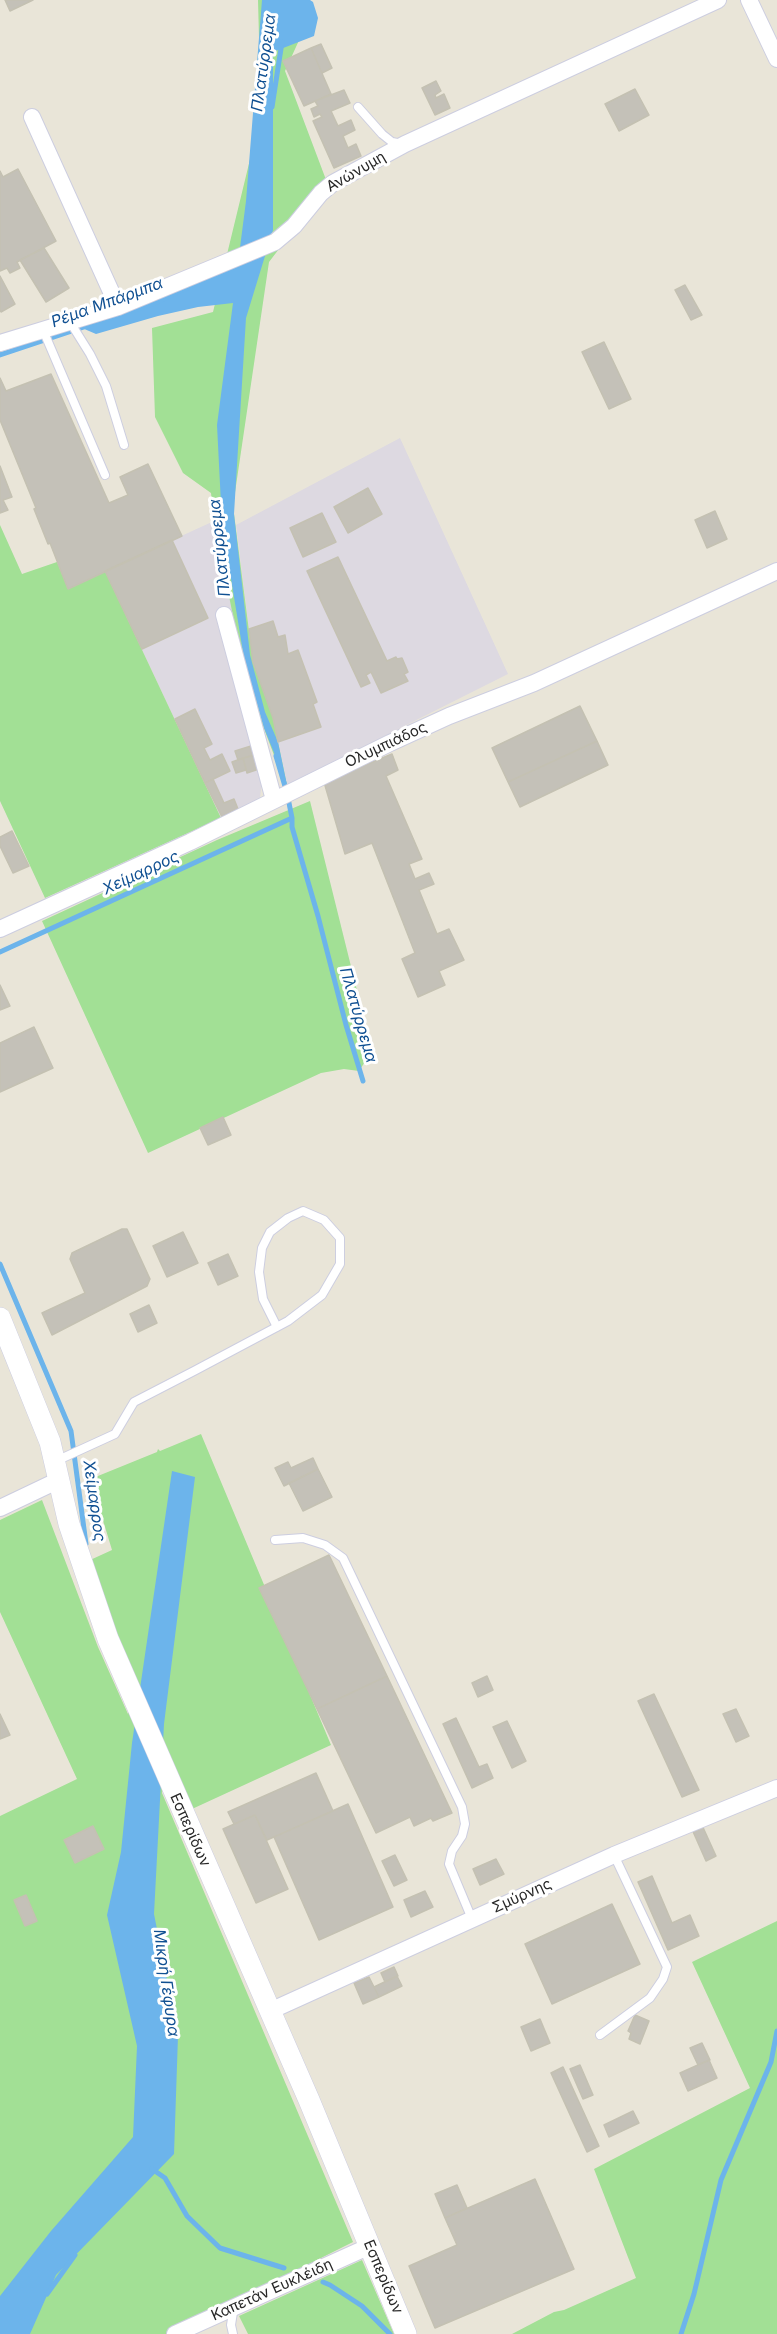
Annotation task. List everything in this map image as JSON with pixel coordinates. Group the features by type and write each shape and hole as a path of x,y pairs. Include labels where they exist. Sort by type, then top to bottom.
{"street":[{"name":"Ανώνυμη","path":"0,343 118,308 274,242 294,226 326,187 405,144 718,0"},
{"path":"749,0 777,59"},
{"path":"32,117 118,308"},
{"name":"Ολυμπιάδος","path":"0,929 190,842 390,742 468,708 534,683 777,571"},
{"path":"224,615 274,800"},
{"name":"Εσπερίδων","path":"0,1318 38,1408 57,1470 69,1524 108,1639 270,2011 406,2334"},
{"path":"0,1508 57,1470"},
{"name":"Σμύρνης","path":"270,2011 614,1855 777,1788"},
{"name":"Καπετάν Ευκλέιδη","path":"175,2334 370,2246"}],"lane":[{"path":"358,107 392,142 405,144"},
{"path":"70,322 106,386 124,446"},
{"path":"44,330 105,475"},
{"path":"57,1470 115,1434 134,1402 277,1327 322,1295 340,1264 340,1238 324,1220 303,1211 288,1218 270,1232 262,1248 259,1272 263,1299 277,1327"},
{"path":"275,1540 303,1538 325,1545 343,1558 462,1807 465,1824 462,1836 452,1851 449,1864 472,1919"},
{"path":"600,2035 650,1998 663,1979 667,1967 614,1855"},
{"path":"233,2334 231,2325 234,2306"}],"shaded area":[{"path":"400,438 508,674 287,785 273,718 253,662 236,525"},
{"path":"214,521 233,610 216,619 262,781 260,798 221,818 105,571"}],"green space":[{"path":"258,0 304,0 306,25 285,71 328,185 269,262 233,506 253,662 273,718 286,787 246,681 214,521 211,493 183,473 155,417 152,328 213,312 261,114"},
{"path":"0,525 22,574 57,562 68,588 105,571 221,818 45,898 0,801"},
{"path":"310,801 372,1051 359,1071 344,1069 321,1073 148,1153 42,921 217,840"},
{"path":"201,1434 331,1745 192,1809 168,1761 162,1793 353,2242 169,2334 0,2334 0,1816 77,1779 0,1612 0,1520 42,1500 98,1647 128,1714 130,1699 88,1561 112,1550 92,1484 93,1478 157,1452 158,1449 160,1451"},
{"path":"777,1921 777,2334 512,2334 554,2312 564,2310 636,2278 594,2169 750,2088 692,1962"},
{"path":"362,2260 394,2334 248,2334 239,2316"}],"water":[{"path":"262,0 310,0 313,2 318,18 314,36 273,52 273,230 246,318 234,514 250,655 265,712 278,742 287,785 264,728 244,658 222,524 217,425 233,303 198,307 158,316 96,334 82,328 153,304 238,263 246,201"},
{"path":"172,1471 195,1477 164,1724 154,1914 178,2036 174,2154 56,2275 30,2334 0,2334 0,2296 51,2231 133,2137 137,2046 107,1915 121,1852 132,1743"}],"building":[{"path":"5,0 33,0 10,11"},
{"path":"321,44 332,68 322,73 311,48"},
{"path":"311,48 331,94 304,106 283,61"},
{"path":"436,81 441,91 435,95 436,98 444,94 450,108 435,115 422,88"},
{"path":"635,89 649,115 619,131 605,104"},
{"path":"344,90 350,103 331,111 338,126 351,120 355,130 343,136 348,148 356,144 361,156 334,168 313,121 322,117 320,114 314,117 311,109 318,106 315,101"},
{"path":"18,169 56,241 17,262 20,268 10,273 7,268 0,271 0,171 3,177"},
{"path":"44,248 69,288 46,302 20,260"},
{"path":"0,276 15,304 1,312 0,310"},
{"path":"685,285 702,315 691,320 675,290"},
{"path":"604,342 631,399 609,409 582,352"},
{"path":"51,374 109,503 128,495 120,477 148,464 182,536 68,589 0,420 0,378 6,391"},
{"path":"0,466 12,497 3,500 8,510 0,513"},
{"path":"368,488 382,514 348,533 334,507"},
{"path":"715,511 727,539 707,548 695,520"},
{"path":"322,513 336,542 303,557 290,528"},
{"path":"172,540 208,618 142,649 105,571"},
{"path":"338,557 387,661 396,657 397,659 402,658 408,672 404,674 408,681 381,693 371,672 366,675 370,683 361,687 307,571"},
{"path":"273,621 278,637 285,635 288,654 298,650 317,702 313,704 321,727 278,742 273,718 253,662 249,629"},
{"path":"580,706 597,741 508,782 492,748"},
{"path":"195,709 212,744 204,748 210,760 222,754 230,771 205,783 175,719"},
{"path":"597,741 608,765 520,807 508,782"},
{"path":"251,746 254,755 238,760 235,751"},
{"path":"392,754 398,770 386,776 422,859 409,864 415,879 429,873 434,884 419,890 437,934 449,929 464,960 439,971 445,985 418,997 402,959 415,953 372,843 345,854 324,782"},
{"path":"254,755 259,769 247,773 243,758"},
{"path":"243,758 246,770 236,773 232,762"},
{"path":"213,779 224,803 234,799 238,809 222,817 205,783"},
{"path":"12,831 29,866 13,873 0,846 0,837"},
{"path":"0,985 10,1006 0,1010"},
{"path":"34,1027 53,1068 0,1092 0,1043"},
{"path":"223,1117 231,1135 208,1145 200,1128"},
{"path":"122,1229 127,1229 150,1279 147,1286 52,1335 42,1313 85,1293 70,1259 72,1253"},
{"path":"183,1232 198,1263 167,1277 153,1246"},
{"path":"228,1254 238,1276 218,1285 208,1263"},
{"path":"149,1305 157,1323 138,1332 130,1314"},
{"path":"313,1458 318,1469 284,1486 275,1468 288,1462 291,1468"},
{"path":"318,1469 332,1497 303,1511 289,1483"},
{"path":"329,1555 387,1676 317,1709 259,1588"},
{"path":"387,1676 452,1813 433,1821 431,1818 414,1826 410,1817 376,1833 317,1709"},
{"path":"487,1676 493,1690 478,1697 472,1683"},
{"path":"654,1694 699,1790 682,1797 638,1701"},
{"path":"736,1709 749,1736 736,1742 723,1714"},
{"path":"0,1714 10,1735 0,1739"},
{"path":"456,1718 479,1767 487,1764 493,1778 472,1788 443,1724"},
{"path":"507,1721 526,1761 512,1768 493,1727"},
{"path":"316,1773 333,1811 267,1840 255,1815 234,1824 228,1812"},
{"path":"348,1804 393,1907 319,1940 274,1837"},
{"path":"255,1815 288,1889 256,1903 223,1829"},
{"path":"701,1823 716,1856 706,1861 691,1827"},
{"path":"93,1826 104,1849 75,1863 64,1840"},
{"path":"395,1855 407,1880 394,1886 382,1861"},
{"path":"496,1859 504,1874 480,1885 473,1869"},
{"path":"652,1876 672,1923 690,1915 699,1936 668,1950 638,1882"},
{"path":"425,1891 433,1907 411,1917 404,1900"},
{"path":"26,1895 37,1921 25,1926 14,1900"},
{"path":"612,1904 640,1964 552,2004 525,1944"},
{"path":"394,1967 398,1976 385,1982 381,1973"},
{"path":"397,1976 402,1986 379,1997 374,1987"},
{"path":"369,1977 379,1997 363,2004 354,1983"},
{"path":"635,2015 649,2021 640,2044 629,2039 631,2033 628,2031"},
{"path":"540,2019 550,2043 531,2051 521,2027"},
{"path":"702,2043 710,2060 698,2065 690,2048"},
{"path":"709,2060 717,2078 688,2091 680,2073"},
{"path":"580,2065 593,2095 583,2099 570,2069"},
{"path":"563,2067 599,2146 587,2152 551,2073"},
{"path":"633,2111 639,2123 609,2137 604,2125"},
{"path":"535,2179 574,2269 435,2328 409,2266 457,2245 445,2218"},
{"path":"457,2185 467,2208 445,2218 435,2194"}],"waterway":[{"name":"Πλατύρρεμα","path":"272,107 282,42"},
{"name":"Ρέμα Μπάρμπα","path":"0,355 153,304 193,285"},
{"name":"Πλατύρρεμα","path":"276,756 287,793 292,827 363,1081"},
{"name":"Χείμαρρος","path":"0,952 292,818"},
{"name":"Χείμαρρος","path":"0,1264 71,1431 86,1544"},
{"path":"681,2334 694,2294 721,2180 771,2062 777,2031"},
{"path":"152,2169 165,2178 187,2216 220,2248 284,2268"},
{"name":"Μικρή Γέφυρα","path":"47,2294 75,2255"},
{"path":"323,2282 362,2306 390,2334"}]}
